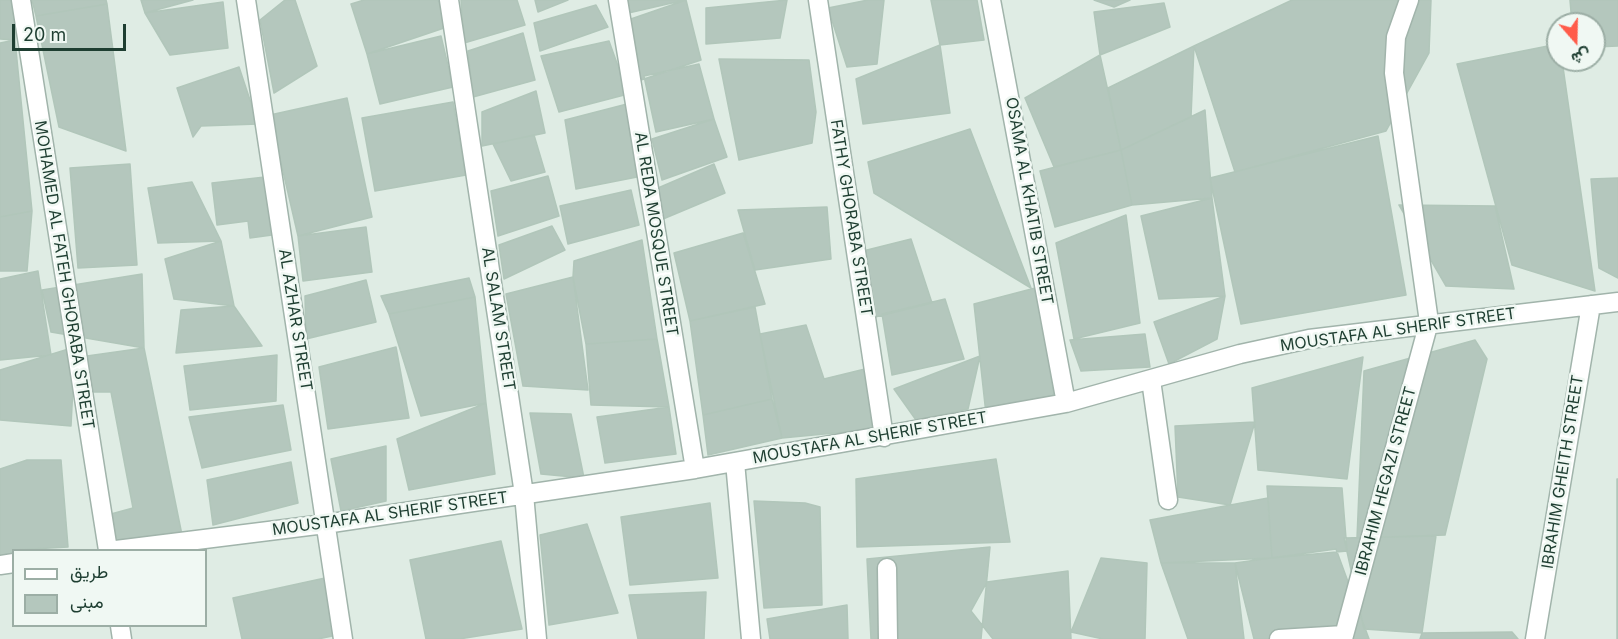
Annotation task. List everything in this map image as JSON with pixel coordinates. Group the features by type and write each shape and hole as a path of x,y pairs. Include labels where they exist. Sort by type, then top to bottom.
{"street":[{"name":"MOHAMED AL FATEH GHORABA STREET","path":"21,0 108,549"},
{"name":"AL AZHAR STREET","path":"246,0 343,639"},
{"name":"AL SALAM STREET","path":"449,0 524,494 537,639"},
{"name":"AL REDA MOSQUE STREET","path":"618,0 694,469"},
{"name":"FATHY GHORABA STREET","path":"818,0 884,437"},
{"name":"OSAMA AL KHATIB STREET","path":"991,0 1066,403"},
{"path":"1409,0 1396,37 1394,73 1429,322"},
{"name":"MOUSTAFA AL SHERIF STREET","path":"124,549 325,524 694,469 1066,403 1240,354 1310,339 1429,322 1618,302"},
{"name":"IBRAHIM GHEITH STREET","path":"1535,639 1591,304"},
{"name":"IBRAHIM HEGAZI STREET","path":"1344,637 1429,322"},
{"path":"1151,380 1168,500"},
{"path":"735,462 751,639"},
{"path":"887,567 888,639"},
{"path":"1279,639 1344,637"}],"building":[{"path":"0,0 15,0 15,40 0,39"},
{"path":"32,0 106,0 107,4 36,16"},
{"path":"141,0 193,0 145,13"},
{"path":"285,0 295,0 317,66 274,93 260,20"},
{"path":"364,0 438,0 447,27 367,54 351,4"},
{"path":"461,0 517,0 525,25 464,43"},
{"path":"535,0 568,0 538,12"},
{"path":"624,0 685,0 624,14"},
{"path":"686,0 701,60 638,81 628,20"},
{"path":"787,0 780,38 706,44 706,8"},
{"path":"868,0 884,0 877,64 847,67 828,8"},
{"path":"931,0 977,0 984,40 940,45"},
{"path":"1094,0 1130,0 1114,7"},
{"path":"1292,0 1431,0 1429,53 1386,131 1235,172 1194,46"},
{"path":"1570,0 1618,0 1618,46 1606,46 1606,12 1571,12"},
{"path":"223,2 228,48 170,55 145,13"},
{"path":"1164,3 1170,27 1100,55 1094,12"},
{"path":"107,4 126,151 59,127 36,16"},
{"path":"596,5 608,27 540,51 534,23"},
{"path":"523,33 535,80 473,97 468,51"},
{"path":"441,36 453,87 380,104 367,54"},
{"path":"15,40 32,211 0,217 0,43"},
{"path":"609,41 628,94 559,112 541,56"},
{"path":"940,45 950,113 863,124 856,79"},
{"path":"1194,46 1191,117 1121,150 1108,88"},
{"path":"1546,46 1546,72 1564,72 1595,291 1512,265 1457,64"},
{"path":"1100,55 1121,150 1054,167 1025,98"},
{"path":"719,59 809,60 816,112 812,143 739,160"},
{"path":"699,64 714,119 656,132 644,76"},
{"path":"239,67 258,124 201,126 193,137 177,88"},
{"path":"536,91 545,133 482,146 482,112"},
{"path":"347,98 372,217 298,236 270,115"},
{"path":"453,102 466,175 375,191 362,118"},
{"path":"627,104 637,177 576,189 565,120"},
{"path":"1205,110 1212,198 1132,205 1121,150"},
{"path":"714,119 727,157 662,180 652,139"},
{"path":"970,129 1031,288 874,193 868,162"},
{"path":"534,135 545,172 511,181 493,144"},
{"path":"1378,136 1406,295 1241,324 1210,178"},
{"path":"1121,150 1132,205 1055,227 1040,171"},
{"path":"130,164 137,265 78,268 70,168"},
{"path":"714,164 725,193 663,219 658,188"},
{"path":"548,176 559,216 498,236 491,191"},
{"path":"265,177 272,235 250,238 248,221 217,225 212,183"},
{"path":"1618,178 1618,278 1599,268 1591,179"},
{"path":"192,182 221,241 158,243 148,188"},
{"path":"631,190 639,225 568,244 560,206"},
{"path":"1212,198 1225,296 1159,299 1141,216"},
{"path":"1399,205 1495,206 1514,289 1446,286"},
{"path":"827,207 831,259 755,270 738,210"},
{"path":"32,211 27,271 0,271 0,217"},
{"path":"1126,215 1140,323 1074,339 1056,243"},
{"path":"552,226 565,250 504,279 499,245"},
{"path":"366,227 372,272 303,281 298,236"},
{"path":"743,233 765,304 690,321 674,253"},
{"path":"911,239 932,303 871,318 863,251"},
{"path":"642,240 657,339 586,344 573,277 574,261"},
{"path":"221,241 234,306 174,299 165,259"},
{"path":"38,271 51,355 0,360 0,279"},
{"path":"142,274 144,348 51,332 42,290"},
{"path":"573,277 588,390 523,386 506,294"},
{"path":"469,278 475,297 389,314 381,296"},
{"path":"366,280 376,322 306,339 305,296"},
{"path":"1039,287 1054,395 986,414 974,304"},
{"path":"1225,296 1217,339 1169,364 1154,322"},
{"path":"475,297 486,403 421,416 389,314"},
{"path":"945,299 964,359 892,375 882,314"},
{"path":"234,306 262,346 176,353 181,310"},
{"path":"755,307 772,399 703,415 690,321"},
{"path":"806,325 824,379 865,369 877,429 782,438 760,334"},
{"path":"1145,334 1150,367 1081,371 1070,340"},
{"path":"657,339 669,407 591,405 586,344"},
{"path":"1475,340 1487,359 1445,535 1357,538 1364,371"},
{"path":"75,347 71,426 0,420 0,370"},
{"path":"396,347 409,418 328,429 319,367"},
{"path":"144,348 182,535 113,542 111,514 133,508 111,392 90,392 87,356"},
{"path":"277,355 276,401 190,410 184,366"},
{"path":"980,356 968,409 916,420 894,389"},
{"path":"1363,357 1347,479 1258,470 1252,388"},
{"path":"772,399 782,438 708,455 703,415"},
{"path":"486,403 495,474 409,490 397,439"},
{"path":"283,405 291,450 202,468 189,417"},
{"path":"669,407 676,454 605,463 597,417"},
{"path":"530,413 571,414 584,478 541,474"},
{"path":"1255,422 1230,505 1178,497 1175,426"},
{"path":"386,446 386,501 341,511 331,459"},
{"path":"996,459 1010,542 857,547 856,479"},
{"path":"27,460 61,460 68,547 12,549 12,554 0,556 0,469"},
{"path":"291,462 298,503 213,525 207,480"},
{"path":"1618,479 1618,639 1617,639"},
{"path":"1267,486 1342,488 1347,551 1272,558"},
{"path":"1268,498 1272,558 1161,563 1150,520"},
{"path":"754,501 805,503 820,507 822,605 764,608"},
{"path":"710,503 718,578 630,585 621,517"},
{"path":"587,524 618,613 549,625 540,535"},
{"path":"1436,536 1422,633 1364,629 1344,538"},
{"path":"501,541 522,629 459,639 426,639 410,560"},
{"path":"990,547 981,639 871,639 867,559"},
{"path":"1336,549 1369,639 1254,639 1235,563"},
{"path":"1101,558 1147,563 1145,639 1103,639 1071,632"},
{"path":"1161,563 1235,563 1244,639 1188,639"},
{"path":"1068,571 1071,639 993,639 971,611 987,582"},
{"path":"325,578 337,635 318,639 242,639 233,598"},
{"path":"706,592 704,639 638,639 629,595"},
{"path":"847,605 848,639 770,639 767,619"},
{"path":"1512,632 1518,639 1420,639 1422,633"}]}
